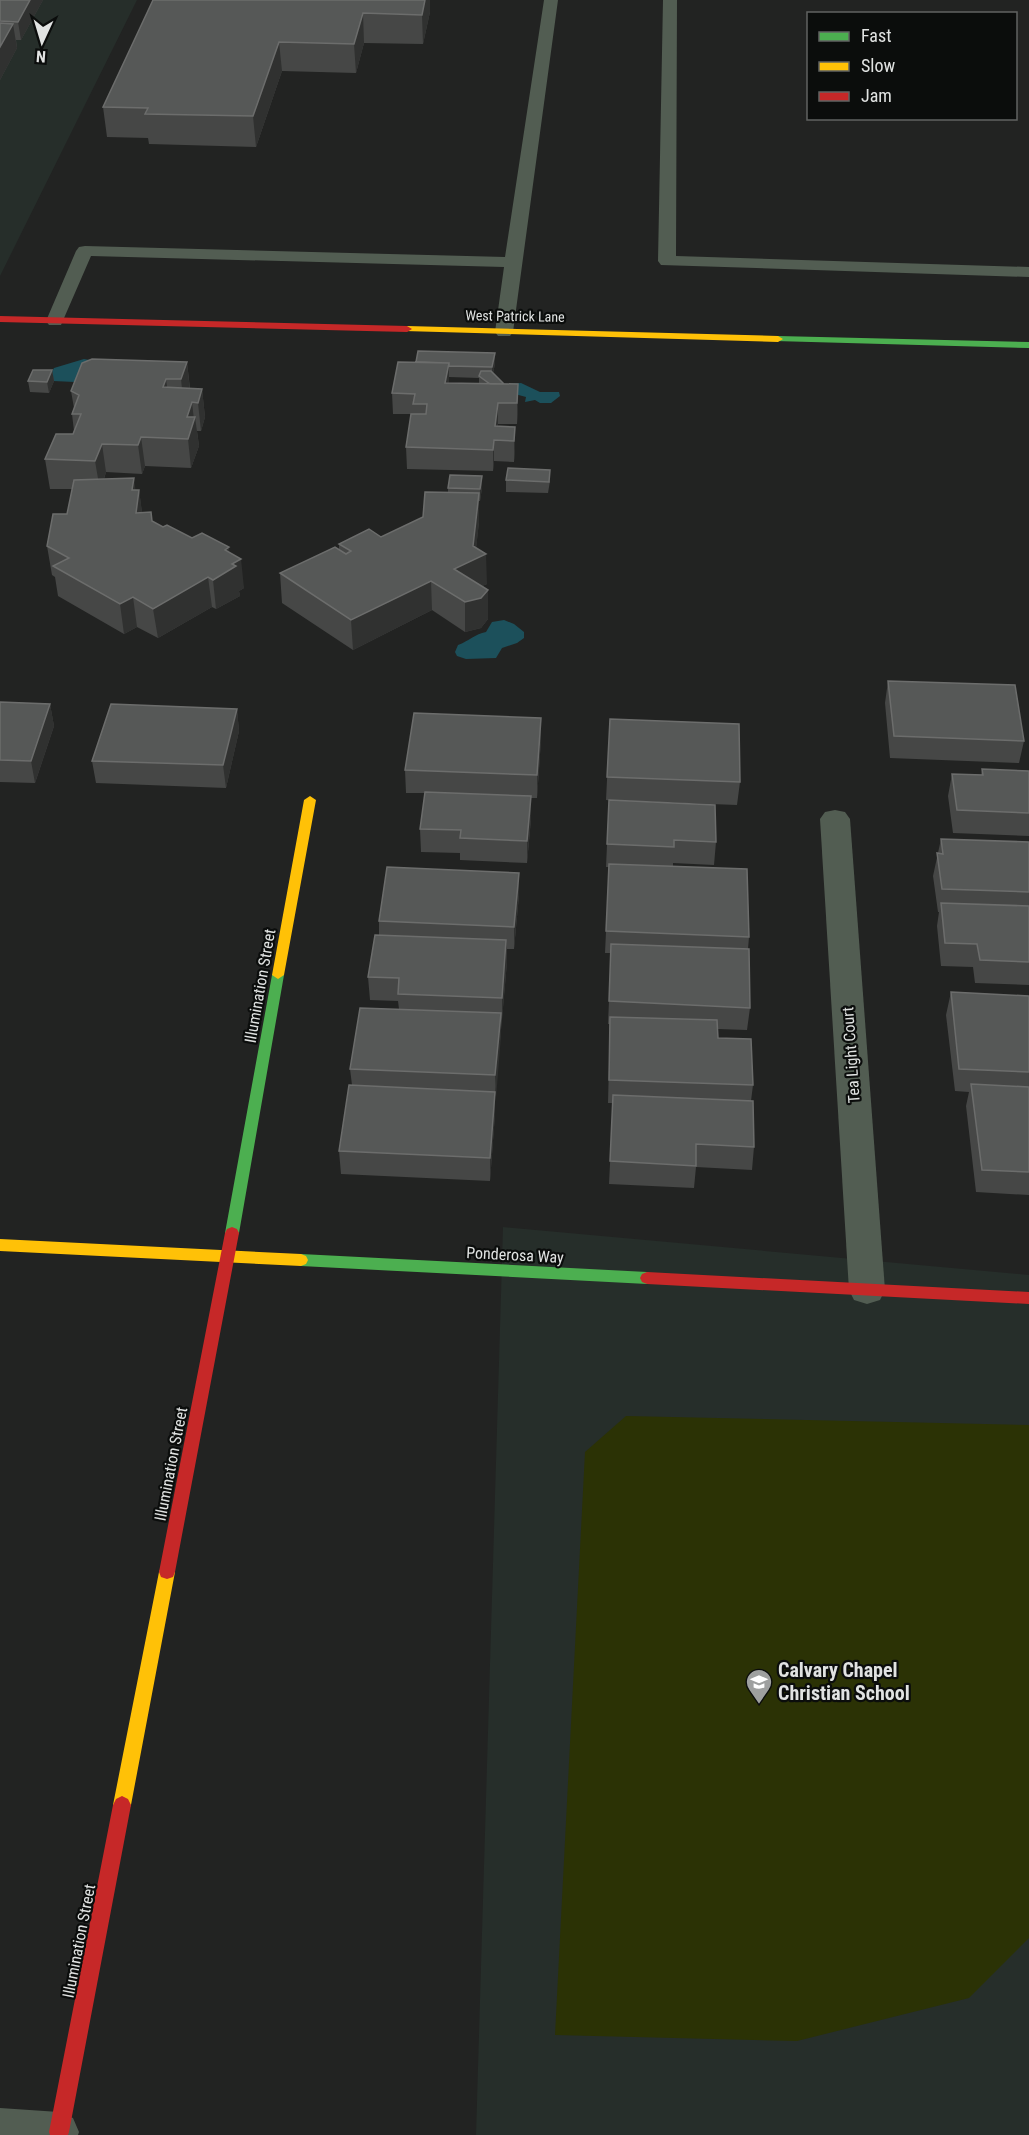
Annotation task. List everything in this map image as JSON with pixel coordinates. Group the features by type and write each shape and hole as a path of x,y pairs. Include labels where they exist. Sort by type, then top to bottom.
{"street":[{"name":"West Patrick Lane","path":"0,319 1029,345"},
{"name":"Illumination Street","path":"58,2132 228,1255 310,800"},
{"name":"Tea Light Court","path":"835,819 867,1290"},
{"name":"Ponderosa Way","path":"0,1245 1029,1298"}],"lane":[{"path":"504,332 551,0"},
{"path":"670,0 667,261 1029,272"},
{"path":"55,321 85,251 513,262"},
{"path":"0,2128 58,2132"}],"shaded area":[{"path":"0,0 137,0 0,276"},
{"name":"Calvary Chapel Christian School","path":"503,1227 1029,1275 1029,2135 476,2135"}],"green space":[{"path":"626,1416 1029,1425 1029,1938 969,1998 797,2041 555,2035 585,1452"}],"water":[{"path":"84,359 95,361 75,382 53,381 50,375 54,368"},
{"path":"521,383 540,392 559,392 560,396 551,403 540,403 535,400 525,402 526,397 511,393 510,384"},
{"path":"504,620 524,632 524,638 502,648 496,658 466,659 457,656 455,652 458,645 486,632 492,622"}],"building":[{"path":"0,0 30,0 18,22 0,21"},
{"path":"153,0 425,0 422,15 363,13 354,44 279,42 253,116 145,114 148,108 103,107"},
{"path":"0,23 13,24 0,47"},
{"path":"418,351 495,353 492,367 449,366 449,363 416,362"},
{"path":"92,359 187,362 181,379 166,379 163,387 202,389 198,403 192,402 187,417 195,417 188,439 141,437 138,445 102,444 95,461 45,459 56,434 73,434 81,414 72,414 79,395 71,391 82,363"},
{"path":"398,362 449,363 445,383 518,384 517,403 498,403 495,426 515,427 514,441 494,440 493,450 406,447 411,414 426,414 427,404 413,404 415,394 392,393"},
{"path":"33,370 52,370 47,382 28,381"},
{"path":"481,371 491,371 504,384 490,384 479,376"},
{"path":"508,468 550,470 549,482 506,480"},
{"path":"450,475 482,476 480,489 448,488"},
{"path":"134,478 132,490 139,490 136,513 151,512 152,521 163,527 167,525 192,538 202,533 229,547 225,550 241,559 232,564 236,566 213,580 208,577 153,609 133,597 120,604 53,566 69,558 47,546 53,514 67,514 74,480"},
{"path":"425,492 479,493 473,546 486,554 454,569 488,590 481,598 465,602 431,581 351,620 280,573 335,547 346,554 351,551 339,544 369,529 381,537 423,517"},
{"path":"888,681 1015,685 1024,741 894,736"},
{"path":"0,702 50,704 31,761 0,760"},
{"path":"111,704 237,709 223,765 92,761"},
{"path":"414,713 541,718 537,775 405,770"},
{"path":"610,719 739,724 740,782 607,777"},
{"path":"982,769 1029,771 1029,813 957,810 952,774 983,775"},
{"path":"425,792 531,796 527,841 460,838 461,830 420,829"},
{"path":"609,800 715,805 716,842 674,840 674,847 607,844"},
{"path":"941,839 1029,842 1029,892 942,889 937,853 943,854"},
{"path":"609,864 747,869 749,937 606,931"},
{"path":"387,867 519,873 514,927 379,921"},
{"path":"941,903 1029,906 1029,962 980,960 977,944 945,943"},
{"path":"375,935 506,940 502,998 398,994 399,978 368,977"},
{"path":"611,944 749,949 750,1008 609,1001"},
{"path":"951,992 1029,996 1029,1072 959,1069"},
{"path":"360,1008 501,1013 495,1075 350,1069"},
{"path":"610,1017 717,1020 718,1038 751,1039 753,1085 609,1080"},
{"path":"971,1084 1029,1087 1029,1172 982,1170"},
{"path":"349,1085 495,1092 490,1158 339,1151"},
{"path":"613,1095 753,1101 754,1147 696,1144 696,1166 610,1161"}],"traffic: fast":[{"path":"778,339 1029,345"},
{"path":"232,1233 278,975"},
{"path":"301,1260 647,1278"}],"traffic: slow":[{"path":"407,329 778,339"},
{"path":"278,975 310,800"},
{"path":"0,1245 301,1260"},
{"path":"122,1805 167,1572"}],"traffic: jam":[{"path":"0,319 407,329"},
{"path":"167,1572 232,1233"},
{"path":"647,1278 1029,1298"},
{"path":"59,2132 122,1805"}],"place":[{"name":"Calvary Chapel Christian School","path":"759,1705"}]}
